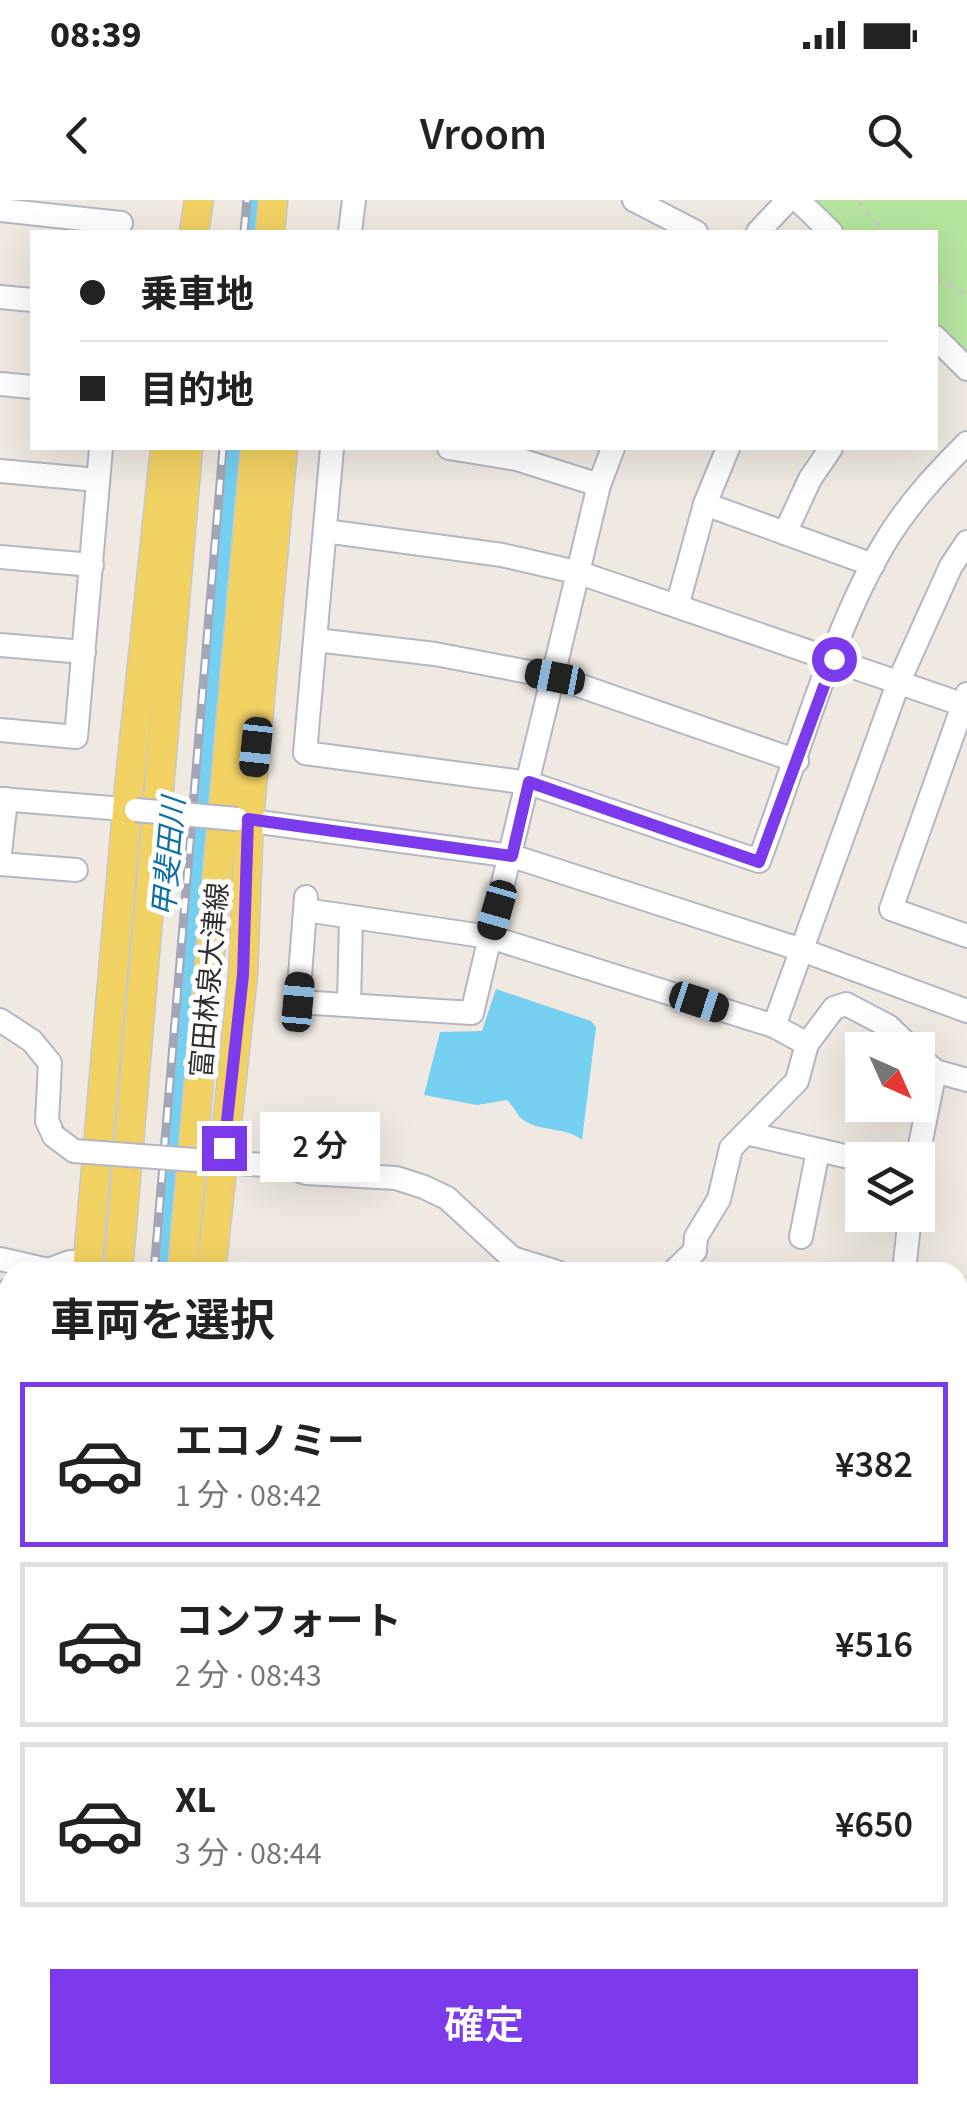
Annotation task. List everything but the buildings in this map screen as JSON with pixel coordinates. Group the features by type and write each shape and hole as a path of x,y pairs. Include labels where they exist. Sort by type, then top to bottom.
{"main road":[{"path":"194,230 199,200"},
{"path":"208,230 210,200"},
{"path":"270,230 272,200"},
{"path":"288,200 288,230"},
{"path":"88,1262 165,450"},
{"path":"119,1262 188,450"},
{"name":"富田林泉大津線","path":"183,1262 255,450"},
{"path":"212,1262 243,975 243,819 283,450"}],"street":[{"path":"350,230 354,200"},
{"path":"634,200 692,230"},
{"path":"760,230 788,200"},
{"path":"798,200 829,230"},
{"path":"0,210 121,219"},
{"path":"0,297 30,300"},
{"path":"938,340 967,369"},
{"path":"0,384 30,387"},
{"path":"332,450 305,753 529,782 759,862 873,565 926,484 967,442"},
{"path":"0,730 76,737 101,450"},
{"path":"461,450 517,459 599,486"},
{"path":"613,450 599,486 580,574 512,856 490,937 472,1013 298,1002 306,904 352,916 490,937 774,1026 808,1044"},
{"path":"678,603 705,504 727,450"},
{"path":"785,533 810,479 830,450"},
{"path":"0,471 98,480"},
{"path":"705,504 873,565"},
{"path":"325,531 502,554 580,574 678,603 966,701 891,910 967,936"},
{"path":"774,1026 899,681 951,566 967,542"},
{"path":"0,558 92,564"},
{"path":"316,640 435,654 555,677 796,761"},
{"path":"0,645 84,652"},
{"path":"0,853 3,799 243,819 512,856 802,950 967,1011"},
{"path":"0,864 76,870"},
{"path":"349,1005 352,916"},
{"path":"684,1262 695,1252 696,1236 718,1199 731,1148 797,1081 808,1044 834,1008 846,1004 866,1011 891,1032"},
{"path":"0,1020 32,1041 50,1063 47,1122 54,1136 74,1152 396,1178 424,1187 472,1219 507,1262"},
{"path":"935,1064 967,1080"},
{"path":"746,1133 845,1156"},
{"path":"800,1236 818,1150"},
{"path":"905,1262 908,1232"}],"path":[{"path":"857,200 882,230"},
{"path":"938,280 967,294"}],"green space":[{"path":"811,200 967,200 967,357 938,328 938,230 841,230"}],"water":[{"path":"496,989 591,1021 596,1027 582,1140 529,1123 507,1100 477,1105 424,1095 440,1032 482,1031"}],"waterway":[{"name":"甲斐田川","path":"255,230 258,200"},
{"name":"甲斐田川","path":"167,1262 237,450"}],"railway":[{"path":"244,230 247,200"},
{"path":"155,1262 223,450"}],"route":[{"path":"224,1148 243,975 248,819 512,856 529,782 759,862 834,659"}]}
